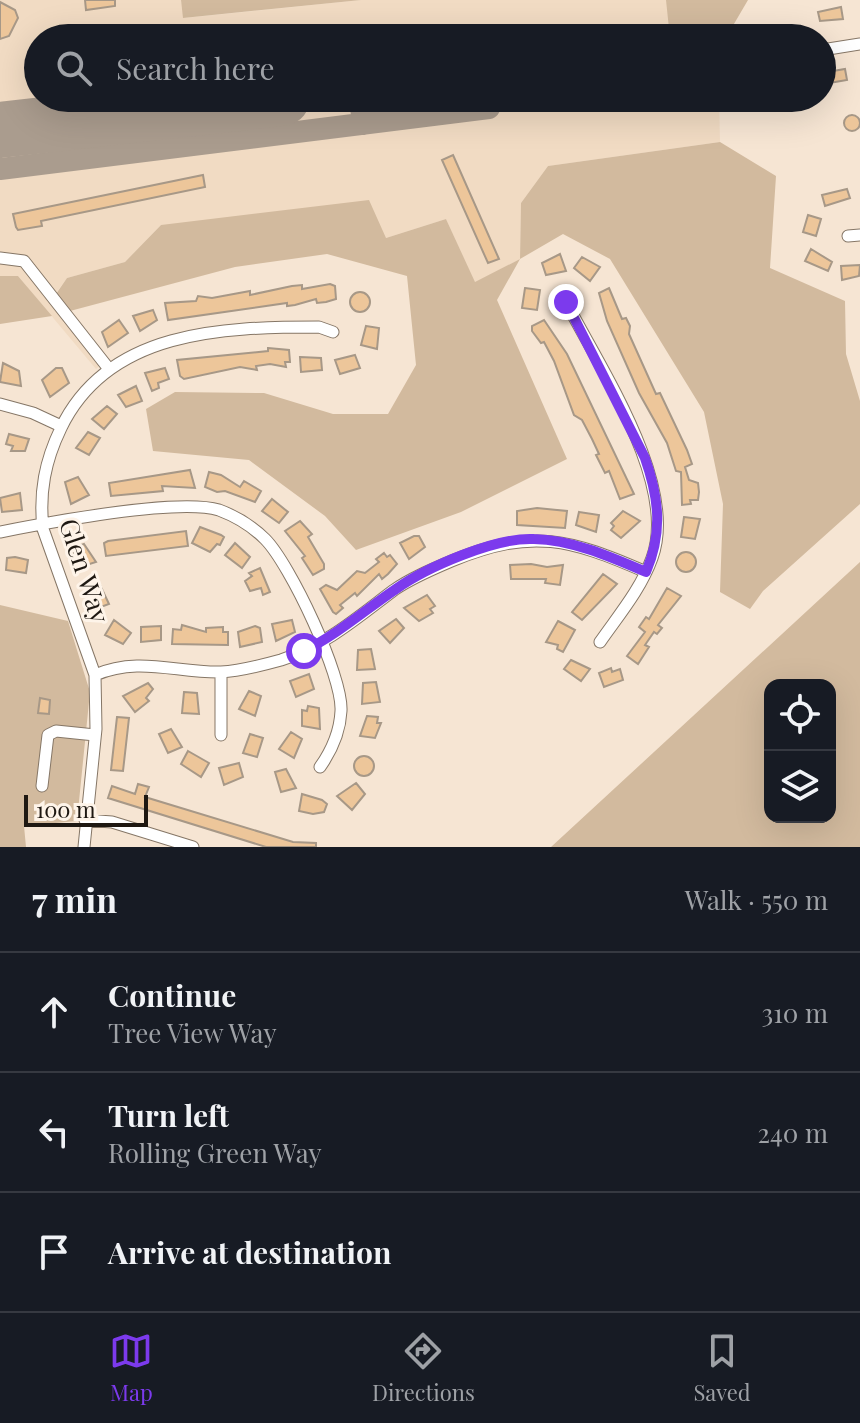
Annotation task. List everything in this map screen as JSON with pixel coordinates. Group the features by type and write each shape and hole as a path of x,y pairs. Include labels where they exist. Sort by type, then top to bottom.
{"street":[{"path":"836,48 860,44"},
{"path":"0,258 24,261 109,369"},
{"path":"566,302 645,458 654,484 658,531 646,572 600,642"},
{"name":"Glen Way","path":"84,847 95,735 95,675 43,524 44,472 61,426 94,380 154,344 183,335 300,327 333,332"},
{"path":"0,404 61,426"},
{"path":"0,532 176,508 217,510 236,518 267,541 322,642 337,679 341,710 335,742 320,767"},
{"path":"95,675 145,663 221,672 280,660 322,642 415,576 480,549 531,538 568,543 646,572"},
{"path":"221,672 221,735"},
{"path":"42,786 48,735 56,731 95,735"},
{"path":"85,820 112,822 193,847"}],"shaded area":[{"path":"0,0 181,0 184,18 361,0 715,0 716,24 24,24 24,112 719,112 720,142 548,166 521,203 520,259 475,283 446,219 386,238 161,225 125,262 67,278 56,293 109,359 96,369 18,276 0,276"},
{"path":"181,0 361,0 183,18"},
{"path":"666,0 748,0 734,24 669,24"},
{"path":"720,142 776,176 770,268 845,301 846,354 860,401 860,504 763,591 750,609 720,592 723,504 704,412 610,259 563,234 520,259 521,203 548,166"},
{"path":"369,200 386,238 446,219 475,282 520,259 497,300 567,459 461,512 356,550 325,516 249,460 153,451 146,409 175,392 264,393 333,414 388,414 416,365 407,276 327,254 235,267 70,311 56,294 67,278 125,262 161,225"},
{"path":"0,276 18,276 52,316 0,324"},
{"path":"860,562 860,847 551,847"},
{"path":"0,605 68,621 90,692 77,821 24,826 26,847 0,847"}],"building":[{"path":"85,0 115,0 115,6 86,10"},
{"path":"0,2 15,10 18,18 9,36 0,39"},
{"path":"841,7 843,19 820,21 818,12"},
{"path":"845,69 847,80 836,82 836,70"},
{"path":"852,115 858,117 858,129 852,131 846,129 844,123 846,117"},
{"path":"453,155 499,259 488,263 442,160"},
{"path":"203,175 205,187 41,221 42,226 18,230 16,227 13,214"},
{"path":"847,189 850,198 825,206 822,195"},
{"path":"808,215 821,219 816,236 803,232"},
{"path":"811,249 832,262 828,271 805,261"},
{"path":"560,254 566,271 546,275 542,263"},
{"path":"582,257 600,267 590,281 574,268"},
{"path":"860,265 859,276 842,280 841,266"},
{"path":"330,284 335,286 336,299 326,302 317,303 316,299 295,305 287,306 287,303 168,320 165,303 196,301 198,296 212,298 250,291 250,295 292,286 302,285 302,289"},
{"path":"525,288 540,290 537,310 522,308"},
{"path":"609,288 622,319 626,318 630,326 629,334 656,394 660,393 687,450 692,464 685,467 689,480 698,483 699,492 698,500 690,500 691,504 682,505 681,472 676,471 667,443 639,393 607,321 599,293"},
{"path":"360,292 367,295 370,302 367,309 360,312 353,309 350,302 353,295"},
{"path":"153,310 157,320 140,331 133,316"},
{"path":"119,320 128,333 108,347 102,332"},
{"path":"544,320 567,354 634,494 620,499 609,471 605,473 596,455 599,454 582,420 574,415 554,361 544,342 541,343 532,331 532,326"},
{"path":"366,326 379,328 377,349 361,345"},
{"path":"268,348 289,350 290,362 285,362 286,367 270,364 256,366 257,370 240,367 184,379 180,376 177,360 268,351"},
{"path":"355,355 360,368 340,374 335,360"},
{"path":"300,357 321,358 322,370 301,372"},
{"path":"3,363 19,371 21,386 0,382"},
{"path":"56,368 62,368 69,383 50,397 42,380"},
{"path":"165,368 169,379 158,383 159,388 152,391 145,373"},
{"path":"136,386 142,401 126,407 118,395"},
{"path":"107,406 117,414 104,429 92,419"},
{"path":"88,432 100,438 89,455 76,448"},
{"path":"9,434 29,439 25,451 11,451 13,446 6,444"},
{"path":"190,470 195,488 162,486 163,491 111,496 109,483"},
{"path":"209,472 221,475 240,487 244,481 261,491 255,502 225,491 217,492 205,487"},
{"path":"78,477 89,495 71,504 65,482"},
{"path":"20,493 22,510 2,512 0,498"},
{"path":"272,499 288,512 279,523 262,511"},
{"path":"537,508 567,511 565,528 517,525 517,511"},
{"path":"623,511 640,521 621,538 611,530 614,526 611,523"},
{"path":"579,512 599,515 596,532 576,525"},
{"path":"684,517 700,519 695,539 681,537"},
{"path":"300,521 312,534 308,537 324,564 324,569 313,575 302,558 305,556 285,531"},
{"path":"200,527 224,537 220,545 217,544 210,552 192,543"},
{"path":"186,531 188,546 106,556 104,543 108,541"},
{"path":"419,536 425,547 409,559 400,543"},
{"path":"235,543 250,557 242,568 225,555"},
{"path":"84,544 96,562 77,568 73,548"},
{"path":"686,552 693,555 696,562 693,569 686,572 679,569 676,562 679,555"},
{"path":"384,553 397,564 382,579 379,574 357,596 355,593 340,605 343,608 336,614 333,612 320,589 326,585 337,590 357,571 365,573 379,562 376,559"},
{"path":"7,558 28,560 26,573 6,570"},
{"path":"510,565 547,567 563,565 560,585 545,583 546,579 511,579"},
{"path":"260,568 270,592 263,595 261,588 250,591 245,581 252,576 249,573"},
{"path":"603,574 617,584 582,620 572,612"},
{"path":"100,585 109,604 93,610 88,589"},
{"path":"667,588 681,596 658,625 662,628 657,634 654,632 645,645 649,647 638,664 627,656 645,632 639,627 646,617 649,619"},
{"path":"427,595 435,606 430,609 433,613 419,621 404,608"},
{"path":"396,619 404,628 390,643 379,631"},
{"path":"114,620 131,633 123,644 105,635"},
{"path":"292,620 295,632 276,641 272,624"},
{"path":"558,621 575,630 563,652 557,649 558,645 546,642"},
{"path":"182,625 206,632 206,628 223,627 223,632 228,632 228,645 172,644 173,629 181,630"},
{"path":"161,626 161,640 141,642 141,627"},
{"path":"255,626 260,628 262,642 240,647 238,632"},
{"path":"371,649 375,669 357,670 358,650"},
{"path":"571,660 590,669 581,681 564,669"},
{"path":"611,668 612,672 620,669 623,680 604,687 599,673"},
{"path":"309,674 314,689 296,697 290,681"},
{"path":"376,682 380,702 362,704 363,683"},
{"path":"148,683 153,689 146,698 149,701 135,712 123,696"},
{"path":"249,691 261,696 255,716 239,709"},
{"path":"184,692 197,693 199,714 182,713"},
{"path":"40,698 50,700 49,714 38,713"},
{"path":"308,706 319,708 320,729 302,726 302,710 307,711"},
{"path":"367,716 378,717 377,723 381,723 375,738 360,736"},
{"path":"117,717 129,718 123,771 111,770"},
{"path":"171,729 182,747 168,753 159,734"},
{"path":"291,732 302,739 294,758 279,749"},
{"path":"250,734 263,738 257,757 243,753"},
{"path":"188,751 209,763 201,777 181,764"},
{"path":"364,756 371,759 374,766 371,773 364,776 357,773 354,766 357,759"},
{"path":"239,763 243,777 224,785 219,768"},
{"path":"286,769 296,788 281,792 275,772"},
{"path":"356,783 365,794 352,810 337,796"},
{"path":"138,784 149,787 145,797 293,842 316,843 316,847 266,847 108,798 112,786 135,794"},
{"path":"302,794 327,804 324,812 313,814 299,811"}],"taxiway":[{"path":"362,112 363,124"},
{"path":"0,169 457,112"}],"runway":[{"path":"0,130 159,112"}],"route":[{"path":"304,651 361,618 415,576 480,549 531,538 568,543 646,572 658,531 659,510 654,484 645,458 566,302"}]}
